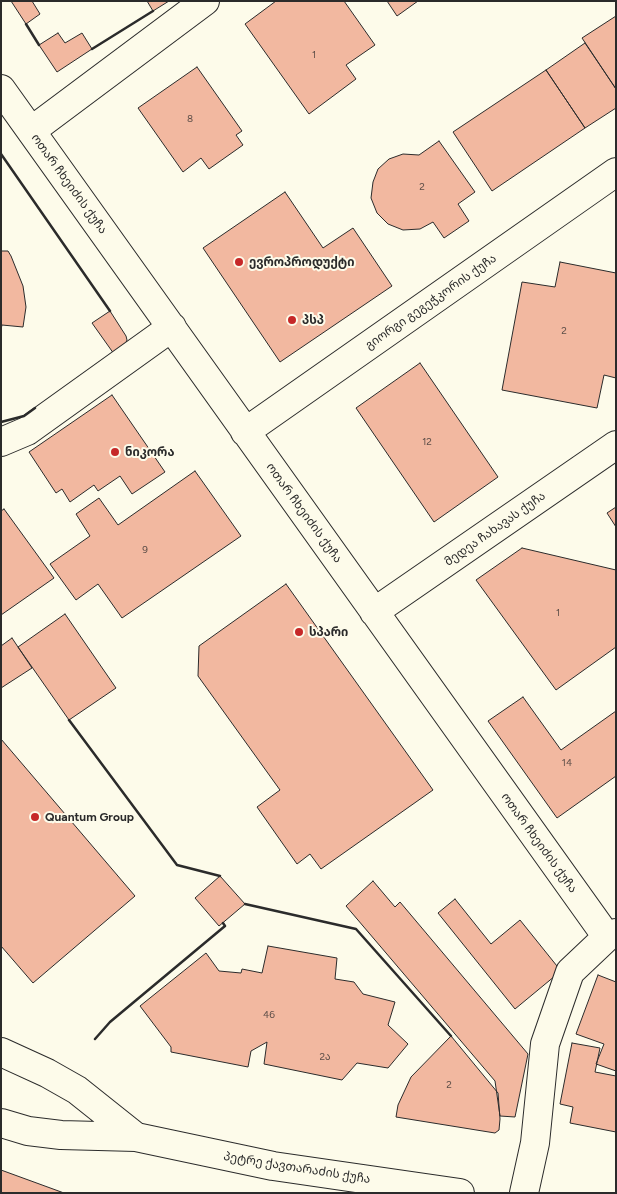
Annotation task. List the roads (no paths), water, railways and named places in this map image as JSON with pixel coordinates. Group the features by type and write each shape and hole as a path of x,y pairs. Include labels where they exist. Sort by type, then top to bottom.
{"street":[{"path":"31,130 205,1"},
{"name":"ოთარ ჩხეიძის ქუჩა","path":"1,89 374,612 611,935"},
{"name":"გიორგი გეგეჭკორის ქუჩა","path":"245,432 616,172"},
{"path":"1,442 27,431 172,328"},
{"name":"მედეა ჩახავას ქუჩა","path":"374,612 616,445"},
{"path":"524,1193 535,1143 544,1044 570,972 611,935"},
{"name":"პეტრე ქავთარაძის ქუჩა","path":"1,1052 47,1073 77,1090 136,1137"},
{"name":"პეტრე ქავთარაძის ქუჩა","path":"1,1123 28,1131 61,1135 136,1137 273,1166 460,1193"}],"place":[{"name":"ევროპროდუქტი","path":"239,262"},
{"name":"პსპ","path":"292,320"},
{"name":"ნიკორა","path":"115,452"},
{"name":"სპარი","path":"299,632"},
{"name":"Quantum Group","path":"35,817"}]}
